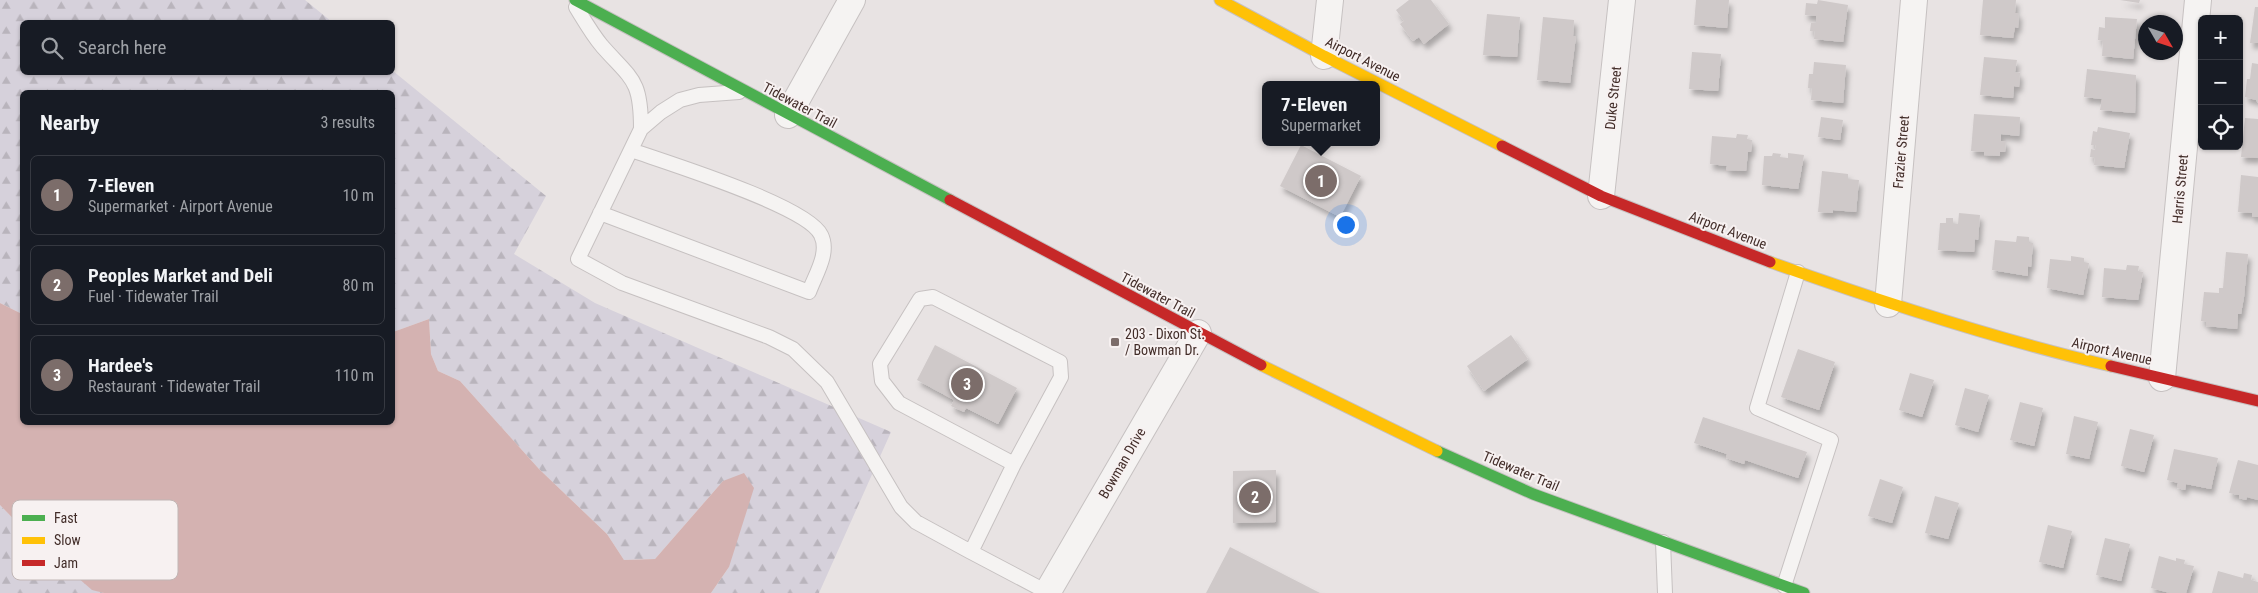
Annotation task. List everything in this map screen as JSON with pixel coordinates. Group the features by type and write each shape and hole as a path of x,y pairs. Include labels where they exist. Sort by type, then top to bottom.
{"main road":[{"name":"Tidewater Trail","path":"573,0 1198,333 1424,445 1533,494 1804,593"},
{"name":"Airport Avenue","path":"1220,0 1373,81"},
{"name":"Airport Avenue","path":"1380,84 1601,196 1739,251 1888,304 2047,351 2258,401"}],"street":[{"path":"788,115 852,0"},
{"path":"1324,56 1330,0"},
{"name":"Duke Street","path":"1601,196 1622,0"},
{"name":"Frazier Street","path":"1888,304 1914,0"},
{"name":"Harris Street","path":"2162,378 2198,0"},
{"name":"Bowman Drive","path":"1047,592 1198,333"}],"lane":[{"path":"573,0 601,45 623,67 635,83 641,102 641,129"},
{"path":"744,92 699,95 680,100 661,112 641,129 578,259 622,283 768,337 793,349 827,382 901,507 916,522 1047,592"},
{"path":"600,213 808,292 825,249 821,233 808,220 756,195 631,150"},
{"path":"1784,586 1831,440 1757,408 1798,272"},
{"path":"971,552 1014,464 1061,377 1060,362 933,297 920,299 880,364 882,381 899,403 1014,464"},
{"path":"1663,542 1665,593"}],"green space":[{"path":"0,0 305,0 330,20 20,20 20,75 395,75 395,73 546,196 514,254 595,303 891,432 819,593 711,593 729,567 723,481 655,559 624,560 607,534 539,469 460,381 438,371 431,354 429,319 395,331 395,90 20,90 20,313 0,303"},
{"path":"0,505 12,517 12,580 81,580 92,589 104,593 0,593"}],"shaded area":[{"path":"0,303 20,313 20,425 395,425 395,331 429,319 431,354 438,371 460,381 539,469 607,534 624,560 655,559 723,481 744,473 754,488 729,567 711,593 104,593 92,590 80,580 178,580 178,500 12,500 12,517 0,505"}],"building":[{"path":"1409,0 1431,0 1449,24 1424,44 1419,37 1413,41 1400,24 1404,21 1396,10"},
{"path":"1696,0 1729,0 1727,28 1694,25"},
{"path":"1818,0 1848,5 1843,42 1814,39 1815,31 1810,31 1811,23 1816,23 1816,16 1805,15 1806,3 1817,4"},
{"path":"1983,0 2016,0 2015,13 2019,13 2018,28 2015,27 2013,38 1980,35"},
{"path":"2120,0 2140,0 2139,3"},
{"path":"2255,7 2258,7 2258,43 2250,43"},
{"path":"1487,14 1520,17 1517,57 1483,55"},
{"path":"1543,17 1574,20 1573,36 1576,36 1570,83 1537,80"},
{"path":"2105,17 2137,19 2133,59 2102,56 2103,41 2098,40 2099,27 2105,28"},
{"path":"1692,52 1721,54 1718,91 1689,89"},
{"path":"1984,57 2017,60 2015,72 2020,73 2019,87 2014,86 2013,98 1980,95"},
{"path":"1814,62 1846,65 1843,103 1811,100 1812,88 1808,88 1809,74 1813,74"},
{"path":"2252,63 2258,64 2258,103 2256,100 2245,97 2247,79 2250,79"},
{"path":"2087,69 2136,75 2135,113 2100,110 2102,99 2084,97"},
{"path":"1974,114 2020,117 2019,136 2001,134 2001,141 2006,141 2005,152 2000,152 2000,156 1984,155 1984,152 1971,151"},
{"path":"1821,117 1843,120 1840,140 1818,137"},
{"path":"2245,118 2258,119 2258,158 2241,157"},
{"path":"2098,127 2130,133 2124,168 2094,165 2095,158 2090,157 2091,149 2095,150 2096,145 2091,145 2093,131 2097,132"},
{"path":"1737,134 1748,135 1747,139 1752,140 1751,152 1748,152 1746,171 1726,170 1727,166 1710,164 1712,136 1736,138"},
{"path":"1300,146 1361,176 1340,217 1280,186"},
{"path":"1773,153 1781,154 1780,157 1788,158 1788,153 1804,155 1798,189 1762,185 1764,156 1772,156"},
{"path":"1822,171 1848,174 1848,179 1859,180 1856,212 1833,210 1833,213 1818,212"},
{"path":"2241,175 2258,177 2258,217 2252,217 2252,213 2238,212"},
{"path":"1959,213 1980,215 1978,240 1975,239 1974,252 1938,250 1940,223 1946,223 1946,218 1953,218 1953,224 1958,224"},
{"path":"2017,236 2029,237 2029,243 2033,243 2031,267 2028,266 2028,276 1992,270 1995,240 2016,242"},
{"path":"2226,252 2248,254 2244,297 2241,314 2238,314 2237,329 2206,326 2206,322 2201,321 2204,292 2219,293 2219,288 2223,288"},
{"path":"2071,256 2084,258 2084,262 2089,263 2083,295 2047,288 2050,259 2071,261"},
{"path":"2127,265 2139,266 2138,271 2143,272 2138,300 2102,297 2104,268 2126,270"},
{"path":"1511,335 1528,359 1484,391 1467,366"},
{"path":"935,345 1017,388 998,424 966,408 964,412 951,406 954,400 917,380"},
{"path":"1798,349 1835,362 1819,410 1781,397"},
{"path":"1910,373 1934,380 1922,417 1899,410"},
{"path":"1965,388 1989,395 1978,432 1955,425"},
{"path":"2020,402 2043,408 2034,446 2010,440"},
{"path":"2074,416 2098,422 2089,459 2066,454"},
{"path":"1703,417 1807,452 1798,478 1745,460 1744,464 1726,458 1727,454 1694,443"},
{"path":"2130,429 2154,435 2144,472 2121,466"},
{"path":"2174,449 2218,458 2211,489 2186,484 2185,490 2177,488 2178,483 2167,480"},
{"path":"2238,460 2258,465 2258,500 2247,497 2246,500 2239,498 2239,495 2229,493"},
{"path":"1276,470 1276,522 1233,523 1233,471"},
{"path":"1880,479 1903,487 1892,523 1868,516"},
{"path":"1935,496 1959,503 1948,539 1925,533"},
{"path":"2048,525 2072,531 2063,568 2039,562"},
{"path":"2105,538 2130,544 2121,581 2096,575"},
{"path":"1230,547 1320,593 1206,593"},
{"path":"2159,556 2176,561 2176,558 2185,560 2184,564 2194,566 2186,593 2170,593 2151,588"},
{"path":"2218,571 2243,578 2244,573 2252,575 2251,580 2258,582 2258,593 2212,593"}],"traffic: fast":[{"path":"575,0 950,200"},
{"path":"1437,451 1533,494 1804,593"}],"traffic: slow":[{"path":"1220,0 1373,81"},
{"path":"1380,84 1502,146"},
{"path":"1770,262 1939,319 2111,366"},
{"path":"1261,365 1437,451"}],"traffic: jam":[{"path":"1502,146 1601,196 1770,262"},
{"path":"950,200 1261,365"},
{"path":"2111,366 2258,401"}],"place":[{"name":"7-Eleven","path":"1321,181"},
{"name":"203 - Dixon St. / Bowman Dr.","path":"1115,342"},
{"name":"Hardee's","path":"967,384"},
{"name":"Peoples Market and Deli","path":"1255,497"}]}
